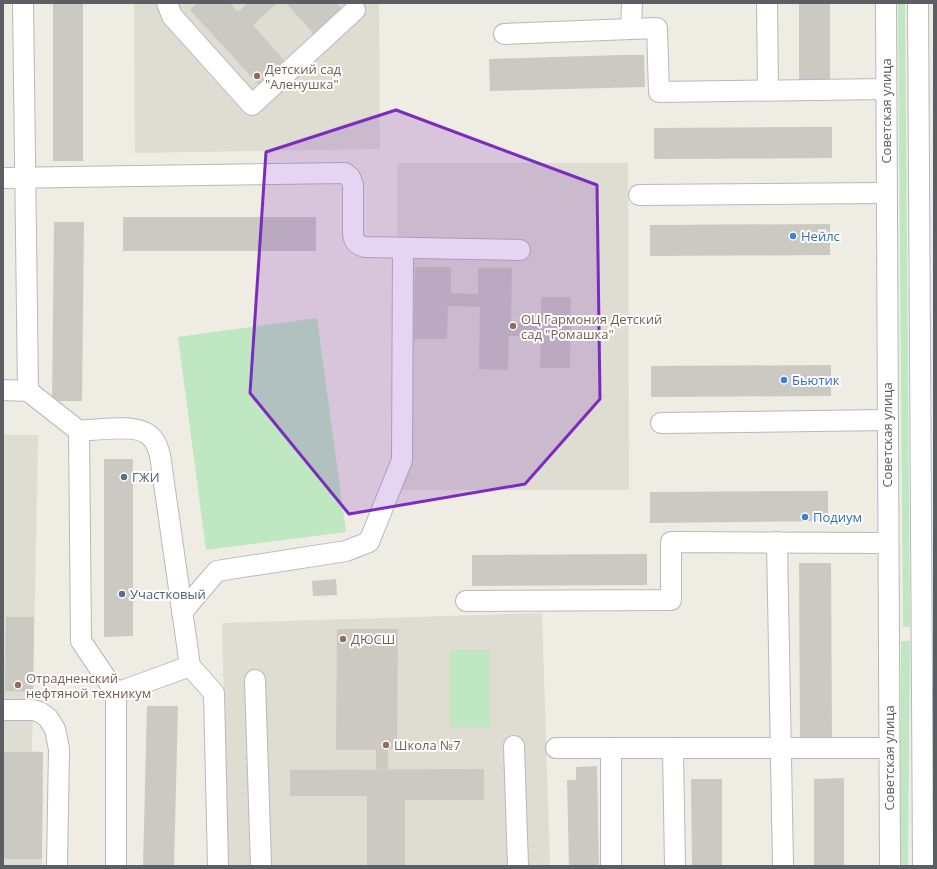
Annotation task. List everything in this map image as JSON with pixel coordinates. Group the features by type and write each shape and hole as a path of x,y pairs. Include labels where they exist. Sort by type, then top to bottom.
{"street":[{"path":"23,3 28,391"},
{"path":"167,3 172,16 252,105 355,10"},
{"path":"631,29 632,3"},
{"path":"767,3 768,90"},
{"name":"Советская улица","path":"886,3 887,543 890,866"},
{"path":"918,3 927,165 923,866"},
{"path":"504,34 657,28 659,92 886,90"},
{"path":"3,178 345,173 350,177 353,185 353,234 354,241 358,245 365,247 520,250"},
{"path":"639,195 886,192"},
{"path":"182,612 217,571 346,551 369,542 402,460 403,248"},
{"path":"3,390 28,391 79,431 132,428 142,430 150,435 157,445 160,455 190,666 214,693 218,866"},
{"path":"661,423 887,420"},
{"path":"79,431 81,640 116,693 116,866"},
{"path":"466,601 671,600 671,542 887,543"},
{"path":"777,542 783,866"},
{"path":"116,693 190,666"},
{"path":"255,680 261,866"},
{"path":"3,710 33,710 40,712 48,718 55,729 59,749 57,866"},
{"path":"514,746 518,866"},
{"path":"556,748 889,748"},
{"path":"611,748 611,866"},
{"path":"673,748 675,866"}],"highlighted area":[{"path":"396,110 597,185 600,399 525,484 349,514 250,393 266,152"}],"shaded area":[{"name":"Детский сад \"Аленушка\"","path":"134,3 379,3 380,149 135,153"},
{"name":"ОЦ Гармония Детский сад \"Ромашка\"","path":"397,163 628,163 629,490 397,490"},
{"name":"Отрадненский нефтяной техникум","path":"3,435 38,435 32,751 43,752 42,866 3,866"},
{"name":"Школа №7","path":"542,613 550,866 228,866 222,623"}],"green space":[{"path":"898,3 905,3 910,627 903,627"},
{"path":"317,318 346,532 206,550 178,337"},
{"path":"901,641 910,641 908,866 900,866"},
{"path":"450,650 490,650 490,727 450,727"}],"building":[{"path":"53,3 83,3 83,161 53,161"},
{"path":"197,3 230,3 238,12 248,3 277,3 253,25 284,60 258,84 190,10"},
{"path":"286,3 337,3 341,8 314,34"},
{"path":"799,3 830,3 830,86 799,86"},
{"path":"644,55 645,87 490,91 489,59"},
{"path":"832,127 832,158 654,159 654,128"},
{"path":"123,217 316,217 316,251 123,251"},
{"path":"54,222 84,222 82,401 52,401"},
{"path":"830,224 830,255 650,256 650,225"},
{"path":"415,267 451,267 451,293 478,294 478,268 512,268 511,323 541,324 541,297 571,297 570,368 540,368 541,336 509,336 508,370 479,369 480,307 448,306 447,339 414,339"},
{"path":"831,365 831,396 651,397 651,366"},
{"path":"104,459 133,459 133,636 104,637"},
{"path":"828,491 828,521 650,523 650,492"},
{"path":"647,554 647,585 472,586 472,555"},
{"path":"799,563 831,563 832,741 800,742"},
{"path":"336,579 337,595 313,596 312,581"},
{"path":"6,617 34,617 33,692 5,691"},
{"path":"337,629 398,629 397,749 388,749 388,769 376,769 376,750 336,750"},
{"path":"147,706 178,706 174,866 143,866"},
{"path":"4,752 43,752 42,859 3,859"},
{"path":"597,766 599,866 569,866 567,780 576,780 576,767"},
{"path":"484,769 484,800 405,800 405,866 367,866 367,796 290,796 290,770"},
{"path":"844,778 844,866 814,866 814,779"},
{"path":"691,779 722,779 722,866 692,866"}],"place":[{"name":"Детский сад \"Аленушка\"","path":"257,76"},
{"name":"Нейлс","path":"793,236"},
{"name":"ОЦ Гармония Детский сад \"Ромашка\"","path":"513,326"},
{"name":"Бьютик","path":"784,380"},
{"name":"ГЖИ","path":"124,477"},
{"name":"Подиум","path":"805,517"},
{"name":"Участковый","path":"122,594"},
{"name":"ДЮСШ","path":"343,639"},
{"name":"Отрадненский нефтяной техникум","path":"18,685"},
{"name":"Школа №7","path":"386,745"}]}
